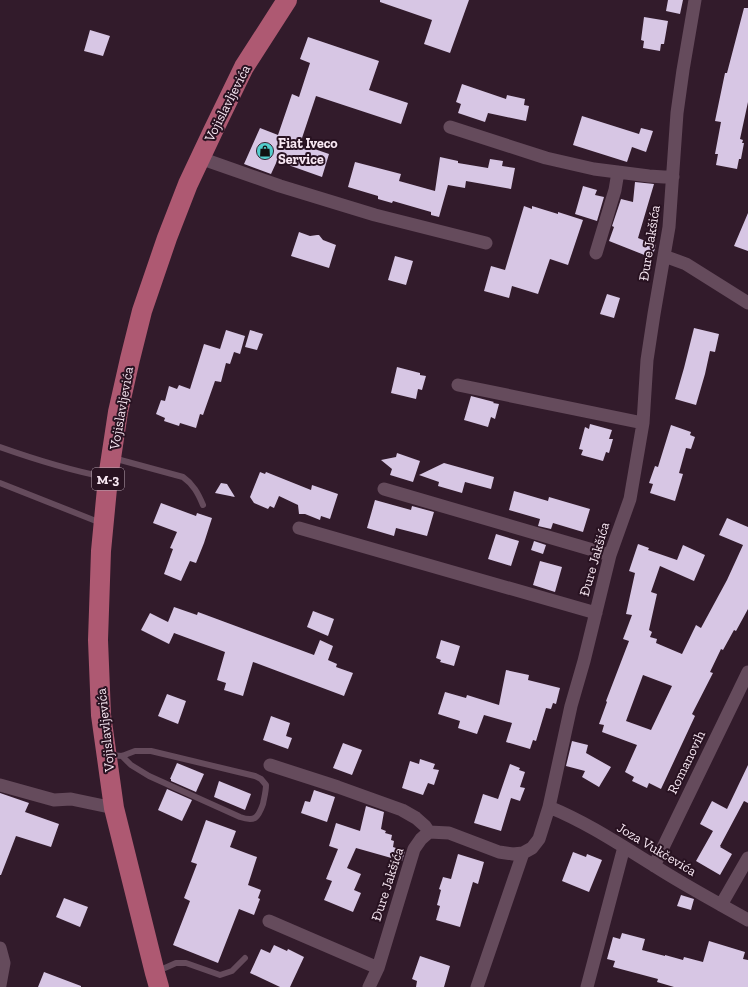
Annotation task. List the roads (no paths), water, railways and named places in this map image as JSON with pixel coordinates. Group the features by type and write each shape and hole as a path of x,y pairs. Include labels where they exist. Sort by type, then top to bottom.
{"main road":[{"name":"Vojislavljevića","path":"157,980 114,808 114,756 101,715 98,640 101,551 108,478 118,412 130,359 142,311 167,238 188,184 244,67 287,0"}],"street":[{"name":"Đure Jakšića","path":"523,853 532,848 539,839 549,807 571,706 584,661 610,555 630,499 643,423 647,360 669,228 677,113 695,0"},
{"path":"450,127 546,158 594,169 673,177"},
{"path":"200,158 280,186 375,215 486,243"},
{"path":"596,253 615,190 618,172"},
{"path":"664,256 686,264 748,303"},
{"path":"458,385 643,423"},
{"path":"384,489 610,555"},
{"path":"299,528 596,613"},
{"name":"Romanovih","path":"654,866 748,672"},
{"path":"270,765 402,810 426,826 429,832 448,833 499,852 513,854 523,853 477,987"},
{"path":"0,785 54,800 71,799 114,808"},
{"name":"Joza Vukčevića","path":"549,807 583,823 748,920"},
{"name":"Đure Jakšića","path":"369,987 378,968 414,849 421,838 429,832"},
{"path":"587,987 624,847"},
{"path":"721,905 748,858"},
{"path":"269,921 378,968"},
{"path":"0,948 4,962 0,985"}],"lane":[{"path":"0,447 24,456 76,471 108,478"},
{"path":"112,458 183,477 190,482 203,504"},
{"path":"0,483 104,524"},
{"path":"135,751 151,751 255,776 261,779 266,785 266,792 259,815 248,820 240,818 149,776 114,756 135,751"},
{"path":"157,980 176,963 186,963 220,975 232,971 245,958"}],"place":[{"name":"Fiat Iveco Service","path":"265,151"}]}
